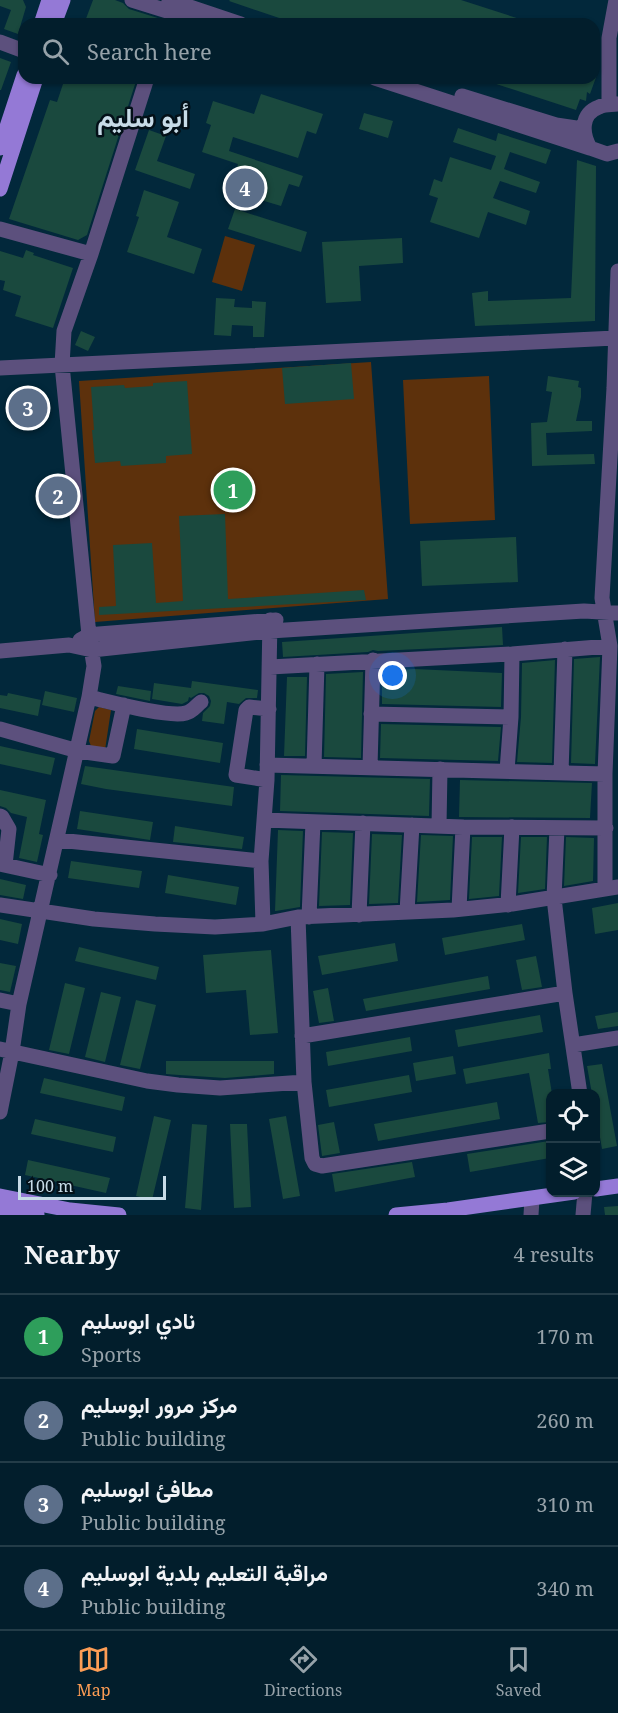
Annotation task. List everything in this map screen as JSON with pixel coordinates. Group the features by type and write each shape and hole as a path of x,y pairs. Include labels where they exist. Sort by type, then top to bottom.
{"main road":[{"path":"43,18 49,0"},
{"path":"56,18 63,0"},
{"path":"1,141 21,84"},
{"path":"0,189 34,84"},
{"path":"600,1187 618,1186"},
{"path":"0,1196 70,1212 119,1215"},
{"path":"396,1215 448,1213 546,1197"},
{"path":"0,1209 37,1215"}],"street":[{"path":"132,0 188,18"},
{"path":"590,148 583,129 587,116 596,107 614,105 609,38 616,0"},
{"path":"166,12 204,18"},
{"path":"0,42 18,49"},
{"path":"0,1112 6,1050 20,1004 40,910 50,875 78,751 94,666 62,365 64,331 145,84"},
{"path":"402,84 556,125 583,129"},
{"path":"417,84 425,89 607,154 618,152"},
{"path":"0,229 91,254"},
{"path":"0,905 94,919 215,927 263,924 304,917 508,905 611,888 606,828 605,774 618,271"},
{"path":"0,368 615,338"},
{"path":"0,651 270,626 574,612 608,608"},
{"path":"263,924 261,861 267,772 270,626"},
{"path":"270,667 512,654 610,646"},
{"path":"561,773 565,650"},
{"path":"507,771 512,654"},
{"path":"370,767 373,660"},
{"path":"314,766 317,664"},
{"path":"89,697 178,714 190,712 201,702"},
{"path":"0,729 78,751 113,756 124,705"},
{"path":"268,708 249,707 246,710 236,775 314,766 605,774"},
{"path":"371,714 511,717"},
{"path":"439,826 440,769"},
{"path":"0,816 9,829 3,864 50,875"},
{"path":"264,820 463,827 606,828"},
{"path":"313,822 304,917 302,1036 304,1082 312,1158 315,1164 322,1166 546,1132"},
{"path":"359,915 363,823"},
{"path":"407,912 412,825"},
{"path":"459,909 463,827"},
{"path":"508,905 512,827"},
{"path":"557,828 554,898 579,1089"},
{"path":"58,840 261,861"},
{"path":"302,1036 565,993"},
{"path":"0,1000 20,1004"},
{"path":"573,1045 618,1038"},
{"path":"6,1050 147,1081 202,1088 304,1082"},
{"path":"583,1215 589,1197"},
{"path":"531,1215 532,1199"}],"shaded area":[{"path":"225,236 255,245 242,291 212,282"},
{"path":"371,362 388,599 95,622 79,381"},
{"path":"489,376 495,520 410,524 403,380"},
{"path":"99,707 111,710 105,750 91,746 89,741 95,711"}],"building":[{"path":"0,0 23,0 26,7 23,18 18,18 18,34 4,29 11,10 0,6"},
{"path":"93,0 115,0 123,3 129,9 158,18 86,18"},
{"path":"461,0 517,18 279,18 229,1"},
{"path":"0,58 11,62 1,90 0,90"},
{"path":"63,84 135,84 87,235 78,240 9,219 50,100 57,102"},
{"path":"496,84 594,84 590,94 587,92 586,101 580,99 576,110"},
{"path":"261,94 323,114 316,134 307,131 298,158 233,137 229,151 303,176 299,187 289,184 281,206 229,191 238,164 202,152 211,125 206,123 213,101 254,114"},
{"path":"364,113 393,121 388,138 359,129"},
{"path":"458,128 496,141 498,133 551,150 546,164 510,152 504,169 540,182 536,193 500,181 493,198 530,211 526,225 488,212 479,238 430,222 438,198 429,195 434,179 442,182 450,157 491,170 496,156 453,142"},
{"path":"149,130 166,136 157,161 195,174 190,189 135,170"},
{"path":"577,160 596,166 595,321 475,326 472,293 488,291 488,301 571,298"},
{"path":"144,190 179,202 167,237 202,249 194,274 127,252 139,217 136,216"},
{"path":"235,209 307,232 301,252 228,229"},
{"path":"402,238 403,263 359,266 361,301 326,303 322,242"},
{"path":"26,250 34,253 33,255 73,268 53,328 15,316 21,296 3,290 5,281 0,280 0,251 23,258"},
{"path":"216,298 235,299 234,307 252,308 252,301 266,302 264,337 253,337 253,326 232,325 231,336 214,335"},
{"path":"81,331 95,337 88,351 75,345"},
{"path":"351,363 354,399 285,404 282,368"},
{"path":"548,376 579,381 581,397 576,421 592,421 592,431 546,433 547,455 594,454 595,464 532,466 531,423 547,422 552,392 546,391"},
{"path":"187,381 192,454 166,456 166,463 121,466 120,461 95,463 91,387 124,385 125,388 153,386 153,383"},
{"path":"225,514 228,599 364,590 366,600 99,615 99,607 116,606 113,545 152,543 156,603 183,601 179,516"},
{"path":"516,537 518,582 422,586 420,541"},
{"path":"502,627 503,645 373,650 283,657 282,642"},
{"path":"600,657 595,764 571,763 574,659"},
{"path":"555,660 552,763 517,762 522,663"},
{"path":"414,669 502,673 501,707 382,704 382,671"},
{"path":"363,672 361,758 324,757 326,674"},
{"path":"287,677 307,677 305,756 284,756"},
{"path":"192,681 258,690 257,698 246,698 239,704 227,702 224,724 202,721 203,713 210,706 211,701 204,693 189,697 188,701 182,704 152,699 154,683 191,688"},
{"path":"118,686 151,691 150,701 116,694"},
{"path":"45,691 77,698 74,712 42,705"},
{"path":"8,693 41,700 38,716 0,708 0,695 7,696"},
{"path":"381,724 501,727 498,761 380,758"},
{"path":"137,729 223,743 220,763 134,749"},
{"path":"0,746 55,758 51,775 0,764"},
{"path":"85,766 234,787 232,806 81,784"},
{"path":"281,775 430,779 429,816 280,811"},
{"path":"460,780 592,783 590,818 459,817"},
{"path":"0,790 46,800 39,834 43,835 37,862 19,858 27,817 11,813 0,806"},
{"path":"80,811 153,822 150,840 77,829"},
{"path":"175,826 244,837 242,849 173,842"},
{"path":"278,830 303,831 300,907 275,911"},
{"path":"322,832 353,833 350,905 319,906"},
{"path":"372,834 402,835 398,903 369,904"},
{"path":"421,835 453,836 450,900 417,902"},
{"path":"472,837 502,837 499,896 469,899"},
{"path":"521,837 547,837 545,889 518,893"},
{"path":"566,837 594,838 593,881 564,886"},
{"path":"71,861 142,871 139,888 68,878"},
{"path":"168,875 239,887 236,905 165,893"},
{"path":"0,879 26,885 23,899 0,895"},
{"path":"618,903 618,930 595,934 592,908"},
{"path":"0,919 22,924 18,944 0,940"},
{"path":"522,924 525,940 445,955 442,938"},
{"path":"395,943 398,961 322,975 318,956"},
{"path":"79,947 159,967 156,980 75,961"},
{"path":"271,950 278,1033 250,1035 246,990 206,993 203,955"},
{"path":"536,956 542,987 522,990 516,960"},
{"path":"0,963 16,966 10,992 0,990"},
{"path":"488,976 490,989 366,1011 363,999"},
{"path":"65,983 85,988 69,1054 49,1050"},
{"path":"328,988 334,1021 319,1023 313,991"},
{"path":"101,992 121,997 105,1062 85,1057"},
{"path":"136,1000 156,1005 140,1069 120,1065"},
{"path":"618,1012 618,1026 598,1029 595,1016"},
{"path":"540,1015 543,1032 458,1047 455,1030"},
{"path":"410,1037 412,1051 328,1066 326,1052"},
{"path":"549,1053 551,1069 548,1069 551,1089 546,1089 546,1122 538,1123 529,1073 466,1084 463,1069"},
{"path":"453,1056 456,1074 416,1081 413,1063"},
{"path":"166,1061 274,1061 274,1074 225,1078 166,1074"},
{"path":"602,1064 617,1146 602,1149 600,1089 591,1089 587,1066"},
{"path":"409,1075 412,1092 329,1107 326,1090"},
{"path":"44,1078 125,1097 122,1111 40,1093"},
{"path":"497,1102 500,1119 378,1141 374,1124"},
{"path":"154,1116 171,1120 152,1200 136,1196"},
{"path":"286,1116 300,1196 283,1199 269,1119"},
{"path":"35,1119 116,1137 113,1152 31,1134"},
{"path":"334,1122 340,1153 322,1156 318,1125"},
{"path":"192,1124 207,1125 201,1210 185,1208"},
{"path":"230,1124 247,1124 251,1207 234,1208"},
{"path":"546,1141 546,1159 470,1172 467,1154"},
{"path":"28,1160 110,1178 106,1193 25,1175"},
{"path":"412,1162 415,1177 335,1192 332,1174"},
{"path":"618,1206 618,1215 605,1215 604,1207"}],"place":[{"name":"مراقبة التعليم بلدية ابوسليم","path":"245,188"},
{"name":"مطافئ ابوسليم","path":"28,408"},
{"name":"نادي ابوسليم","path":"233,490"},
{"name":"مركز مرور ابوسليم","path":"58,496"}],"district":[{"name":"أبو سليم","path":"143,118"}]}
